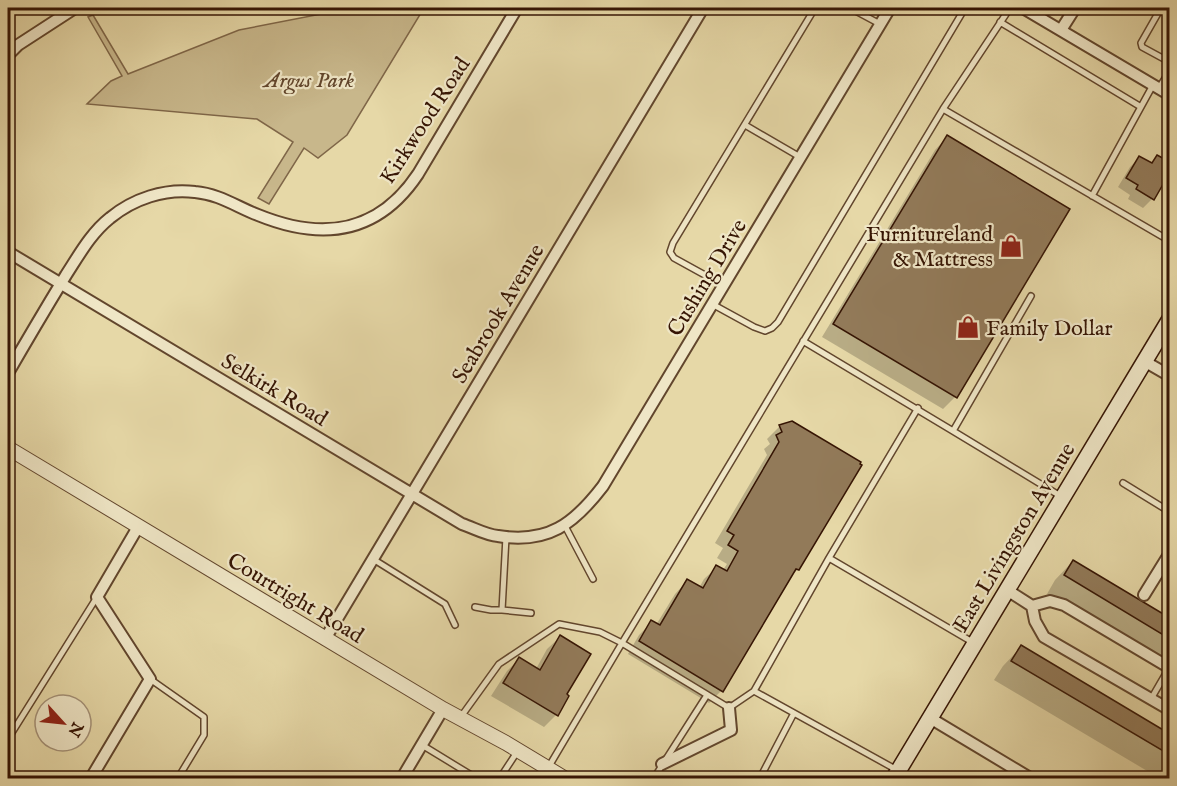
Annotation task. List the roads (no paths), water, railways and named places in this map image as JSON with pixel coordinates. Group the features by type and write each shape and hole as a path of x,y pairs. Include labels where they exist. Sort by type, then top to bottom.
{"main road":[{"name":"East Livingston Avenue","path":"896,775 1170,319"}],"street":[{"path":"8,55 18,45 75,8"},
{"name":"Kirkwood Road","path":"8,373 88,241 109,218 134,202 164,193 194,192 225,199 285,226 314,230 346,228 380,212 409,187 517,8"},
{"name":"Seabrook Avenue","path":"325,639 703,8"},
{"name":"Cushing Drive","path":"530,538 565,526 586,509 603,486 890,8"},
{"path":"1023,8 1170,95"},
{"path":"1061,30 1075,8"},
{"name":"Selkirk Road","path":"8,252 462,525 496,536 530,538"},
{"path":"1144,361 1170,376"},
{"name":"Courtright Road","path":"8,448 442,709 564,778"},
{"path":"91,778 150,679 97,597 138,527"},
{"path":"1144,595 1170,554"},
{"path":"1007,590 1032,606 1035,621 1044,637 1170,710"},
{"path":"1032,606 1050,601 1064,605 1169,668"},
{"path":"662,765 731,730 729,708"},
{"path":"402,778 442,709"},
{"path":"930,718 1030,778"}],"lane":[{"path":"723,285 682,264 670,252 673,243 815,8"},
{"path":"850,8 880,24"},
{"path":"712,304 753,327 765,331 778,322 965,8"},
{"path":"548,769 943,109 1010,8"},
{"path":"1161,8 1141,43 1142,47 1168,62 1170,53"},
{"path":"1000,22 1141,107"},
{"path":"1092,196 1141,107 1170,70"},
{"path":"943,109 1170,241"},
{"path":"745,124 800,157"},
{"path":"953,431 1031,296"},
{"path":"803,341 918,408 1063,498"},
{"path":"460,718 500,664 559,624 600,632 729,708 754,691 918,408"},
{"path":"1123,483 1170,512"},
{"path":"565,526 593,579"},
{"path":"502,610 506,537"},
{"path":"829,558 975,643"},
{"path":"373,559 445,604 455,625"},
{"path":"8,739 97,597"},
{"path":"475,607 531,613"},
{"path":"1151,699 1169,668"},
{"path":"150,679 204,717 204,735 178,778"},
{"path":"754,691 794,712 896,775"},
{"path":"654,778 707,695"},
{"path":"759,778 794,712"},
{"path":"422,745 476,778"},
{"path":"500,778 518,750"}],"place":[{"name":"Furnitureland & Mattress","path":"1011,246"},
{"name":"Family Dollar","path":"968,327"}],"park label":[{"name":"Argus Park","path":"309,79"}]}
